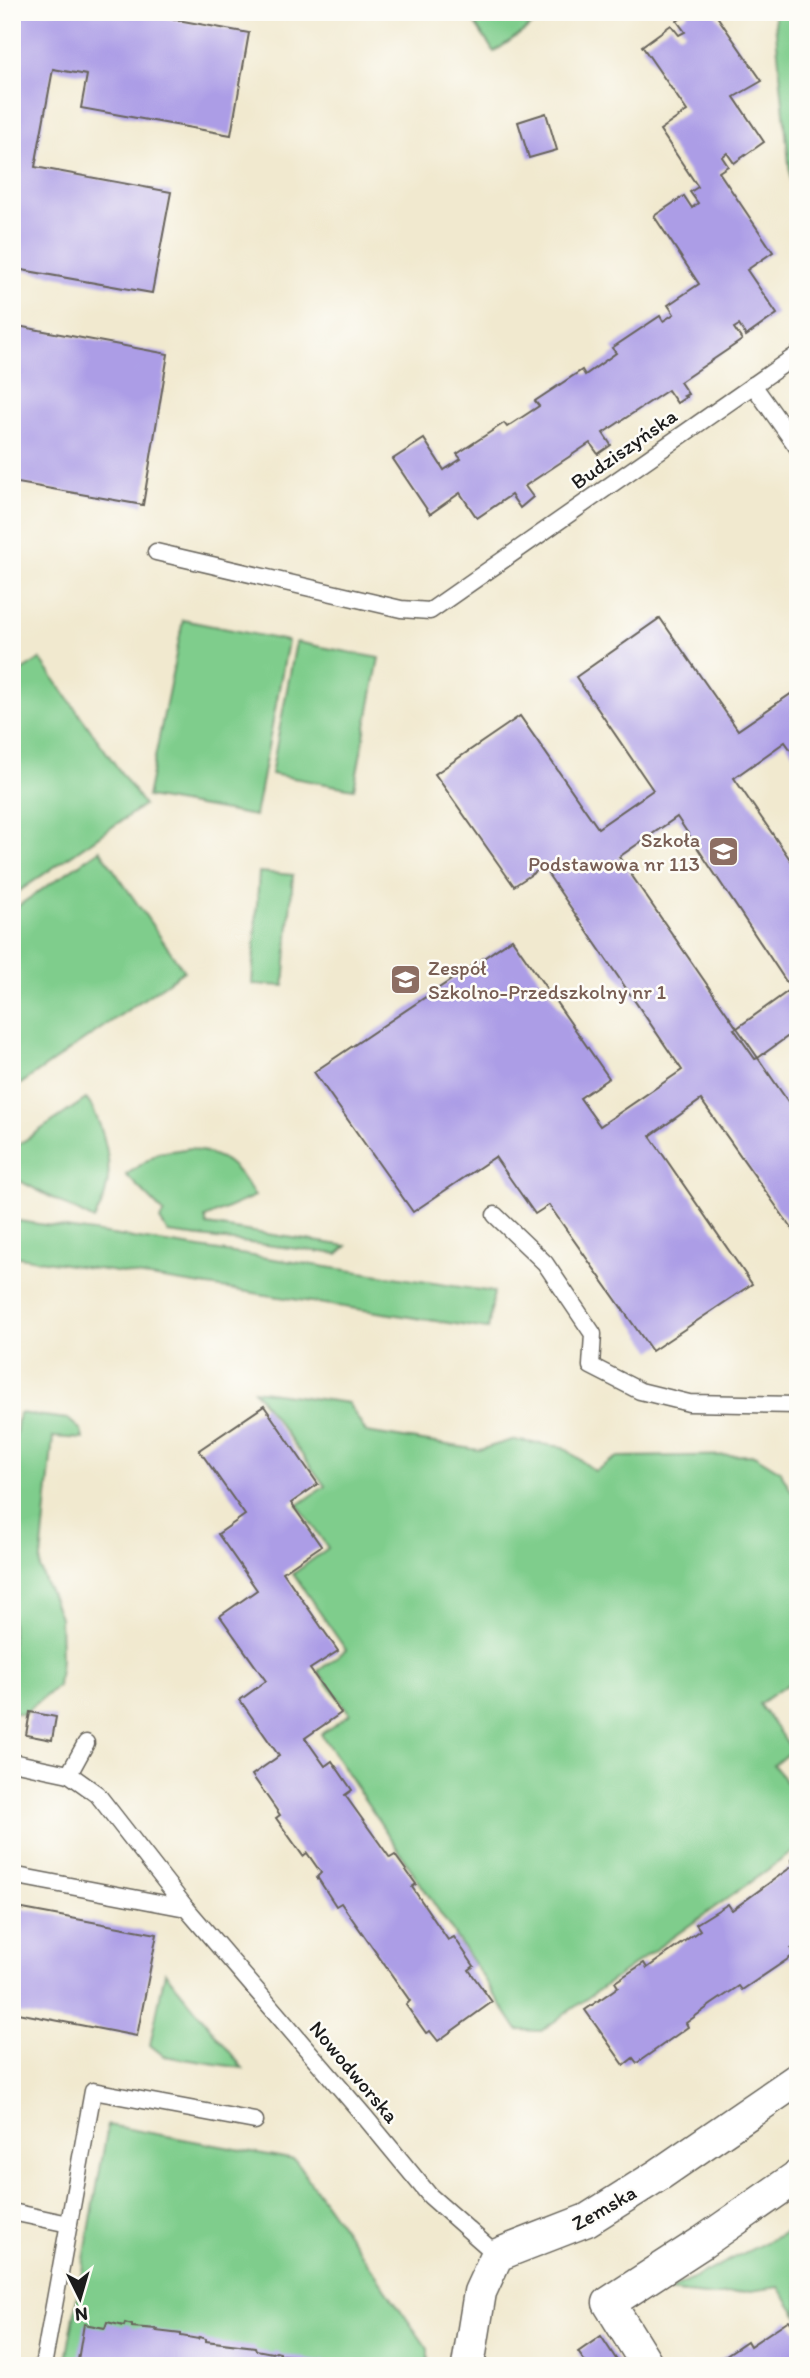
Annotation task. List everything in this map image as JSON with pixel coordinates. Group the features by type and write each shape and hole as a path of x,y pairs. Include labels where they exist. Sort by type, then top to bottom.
{"street":[{"name":"Zemska","path":"497,2255 587,2220 660,2174 798,2079"},
{"path":"648,2366 609,2303 798,2176"},
{"path":"468,2366 480,2292 497,2255"}],"lane":[{"name":"Budziszyńska","path":"156,552 401,609 430,611 798,354"},
{"path":"752,385 798,448"},
{"path":"495,1215 545,1262 593,1334 591,1366 640,1391 689,1402 798,1405"},
{"path":"69,1774 86,1743"},
{"name":"Nowodworska","path":"12,1762 69,1774 97,1794 186,1908 430,2196 497,2255"},
{"path":"12,1875 186,1908"},
{"path":"43,2366 93,2091 255,2121"},
{"path":"12,2213 69,2224"}],"green space":[{"path":"467,12 551,12 494,52"},
{"path":"774,12 798,12 798,255"},
{"path":"183,620 288,641 255,816 147,797"},
{"path":"296,642 379,658 354,789 271,774"},
{"path":"40,659 144,805 12,896 12,677"},
{"path":"100,850 184,971 12,1090 12,910"},
{"path":"259,872 293,875 284,986 252,984"},
{"path":"86,1099 99,1123 108,1161 105,1196 94,1220 12,1177 12,1149"},
{"path":"191,1148 229,1163 255,1196 205,1218 207,1225 347,1246 338,1254 168,1233 160,1220 164,1213 126,1175 158,1153"},
{"path":"12,1220 494,1292 488,1329 12,1256"},
{"path":"254,1390 348,1403 366,1432 479,1450 512,1440 563,1447 595,1471 618,1457 754,1455 780,1471 798,1502 798,1677 759,1704 792,1750 774,1765 798,1799 798,1848 541,2031 518,2030 321,1734 350,1714 318,1671 346,1650 293,1574 328,1548 298,1505 325,1486"},
{"path":"19,1413 68,1419 81,1430 83,1439 53,1437 40,1569 60,1617 61,1659 58,1686 23,1714 12,1712 12,1440 15,1440"},
{"path":"165,1972 243,2068 164,2056 150,2045"},
{"path":"108,2125 295,2160 428,2349 428,2366 65,2366"},
{"path":"798,2226 798,2316 779,2287 714,2296 668,2291"}],"building":[{"path":"12,12 134,12 249,33 231,135 81,108 87,75 53,69 35,167 171,192 152,293 16,269 12,284"},
{"path":"687,12 714,12 762,81 734,97 764,142 734,163 727,153 722,157 728,166 719,172 773,252 747,270 777,314 746,336 739,325 734,328 742,340 680,382 688,394 684,396 686,397 677,403 668,390 603,433 611,445 598,454 590,443 525,486 533,497 520,508 511,495 477,518 460,493 430,514 393,459 424,439 444,470 461,459 457,454 504,423 507,427 539,406 535,401 582,370 585,375 616,353 612,348 660,316 663,321 674,314 668,305 699,284 654,216 684,196 692,208 698,203 690,192 698,187 660,130 687,111 642,46 671,25 679,35 685,32 677,21 688,14"},
{"path":"546,113 557,150 529,158 518,122"},
{"path":"12,325 168,354 143,505 12,482"},
{"path":"660,618 738,730 798,689 798,760 785,742 734,778 798,871 798,992 794,987 791,989 677,817 619,857 737,1028 734,1029 755,1059 758,1058 798,1116 798,1237 701,1100 650,1136 752,1284 652,1351 549,1205 535,1214 495,1157 413,1212 314,1072 512,939 609,1078 580,1098 600,1126 682,1070 543,867 514,886 435,774 520,716 598,828 653,790 576,677"},
{"path":"791,989 798,998 798,1029 758,1058 737,1028"},
{"path":"264,1406 318,1484 291,1503 321,1546 283,1572 338,1651 310,1669 341,1713 305,1738 325,1766 332,1761 352,1790 345,1795 390,1858 395,1855 416,1884 412,1887 448,1940 454,1937 474,1966 469,1970 492,2002 438,2041 430,2031 426,2033 406,2005 410,2001 341,1903 336,1906 317,1877 321,1873 307,1853 303,1856 276,1818 280,1815 252,1775 279,1756 240,1700 266,1681 220,1616 257,1590 218,1534 245,1515 199,1450"},
{"path":"30,1712 56,1717 52,1740 26,1735"},
{"path":"798,1856 798,1944 791,1949 794,1955 742,1990 739,1986 712,2004 686,2023 688,2027 637,2063 633,2058 624,2065 585,2010 618,1987 615,1982 644,1963 647,1968 700,1930 696,1924 728,1904 732,1910 794,1865 791,1860"},
{"path":"12,1907 157,1934 137,2036 12,2012"},
{"path":"789,2320 798,2332 798,2366 710,2366 747,2341 750,2346"},
{"path":"107,2322 124,2326 125,2323 132,2327 157,2329 156,2331 198,2339 199,2337 206,2341 255,2347 256,2350 272,2353 276,2351 280,2352 280,2355 322,2360 335,2366 77,2366 84,2324 105,2328"},
{"path":"601,2336 620,2365 588,2366 578,2352"}],"place":[{"name":"Szkoła Podstawowa nr 113","path":"723,852"},
{"name":"Zespół Szkolno-Przedszkolny nr 1","path":"405,980"}]}
